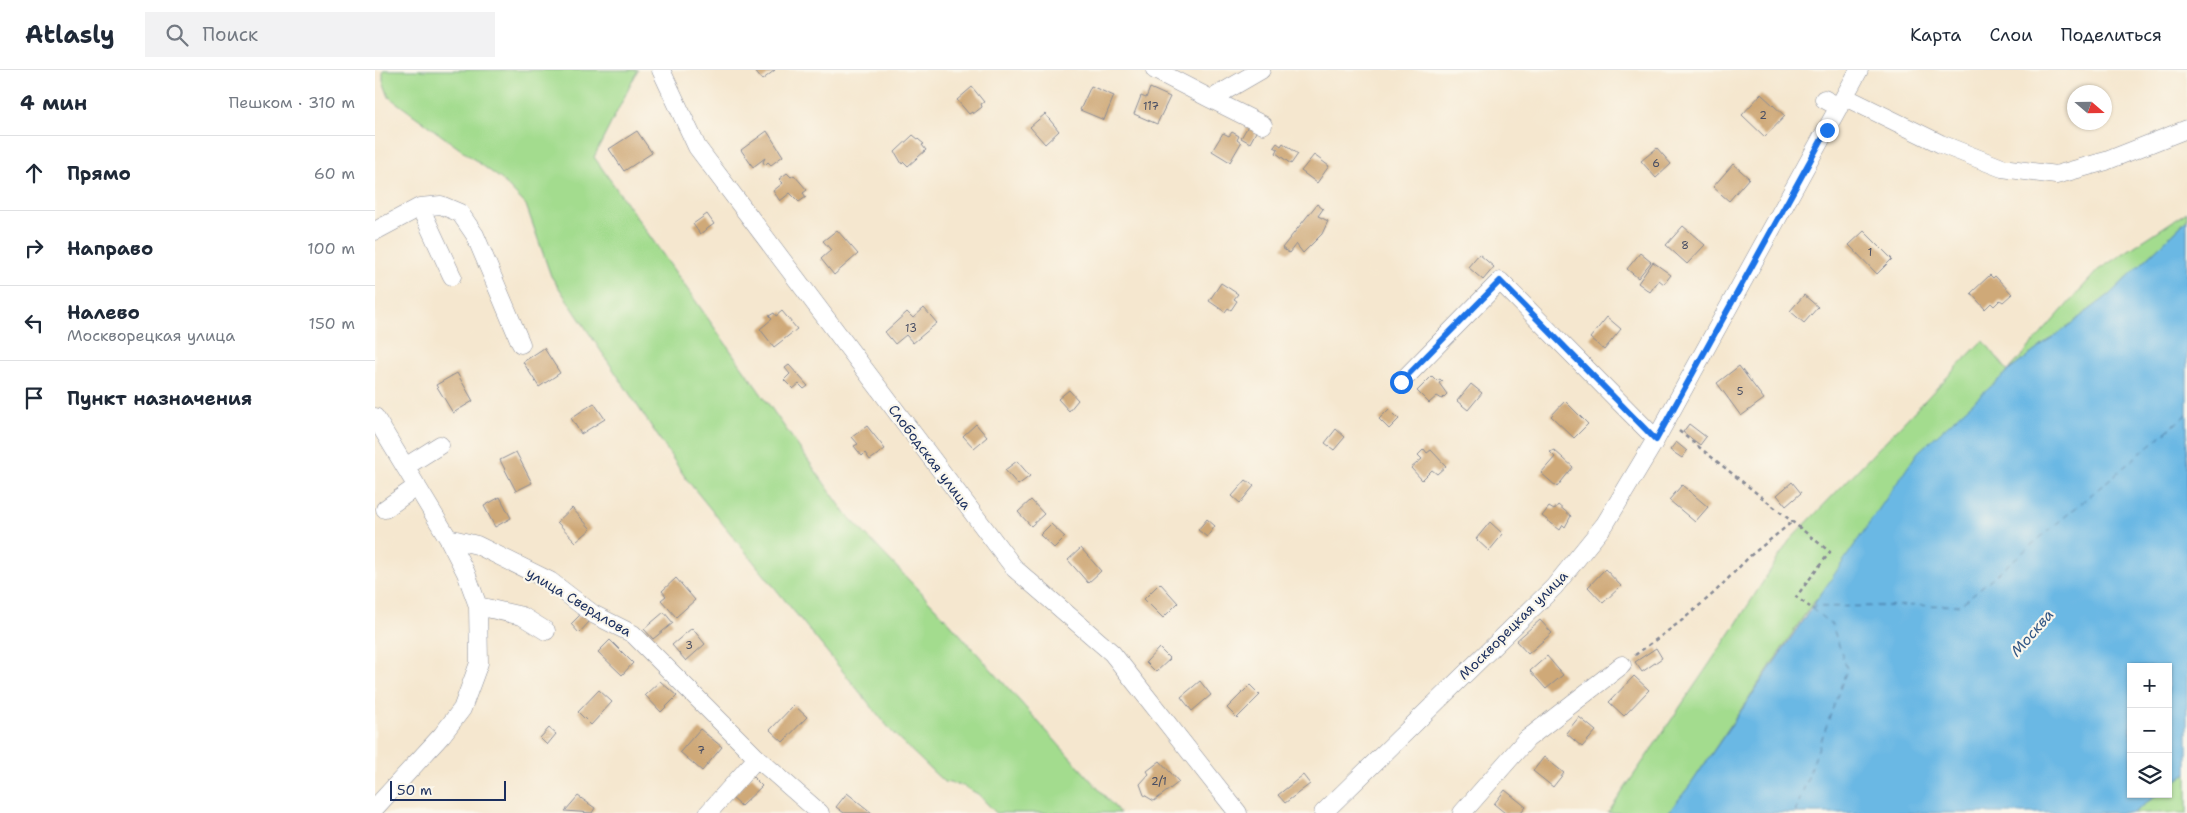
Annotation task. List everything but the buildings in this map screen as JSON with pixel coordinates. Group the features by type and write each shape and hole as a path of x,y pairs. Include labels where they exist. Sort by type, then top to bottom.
{"street":[{"name":"Слободская улица","path":"661,70 697,147 1015,569 1112,653 1238,813"},
{"path":"1155,70 1263,125"},
{"path":"1211,98 1242,76 1261,70"},
{"name":"Москворецкая улица","path":"1323,813 1554,587 1605,524 1656,440 1836,101 1859,70"},
{"path":"1836,101 2002,168 2057,175 2106,161 2187,129"},
{"path":"375,231 420,207 441,205 460,213 475,235 521,344"},
{"path":"420,207 452,276"},
{"path":"1401,382 1500,281 1656,440"},
{"path":"375,417 448,538 466,572 479,606 479,663 462,709 442,735 375,808"},
{"path":"405,467 441,445"},
{"path":"385,509 417,486"},
{"name":"улица Свердлова","path":"448,538 477,545 550,581 593,614 633,634 757,758 820,813"},
{"path":"479,606 522,616 546,632"},
{"path":"1462,813 1527,739 1622,665"},
{"path":"708,813 757,758"}],"path":[{"path":"1666,421 1830,552 1796,597 1810,607"},
{"path":"1622,665 1680,622 1750,556 1793,522"}],"green space":[{"path":"383,70 638,70 594,157 846,514 947,620 1120,813 996,813 978,794 961,785 944,782 893,733 687,480 551,276 526,205 501,179 389,97 383,81"},
{"path":"2187,212 2187,220 2109,295 2007,372 1810,607 1691,784 1668,813 1608,813 1731,632 1789,541 1983,340 2008,371 2098,270"},
{"path":"2187,773 2187,813 2133,813 2153,798 2172,798 2172,783"}],"water":[{"name":"Москва","path":"2187,220 2187,773 2172,783 2172,663 2127,663 2127,798 2153,798 2133,813 1668,813 1691,784 1918,452 2007,372 2109,295"}],"ferry route":[{"path":"1810,607 1960,605 2187,414"},
{"path":"1795,813 1847,669 1832,625 1811,608"}],"route":[{"path":"1401,382 1500,281 1656,440 1827,130"}]}
